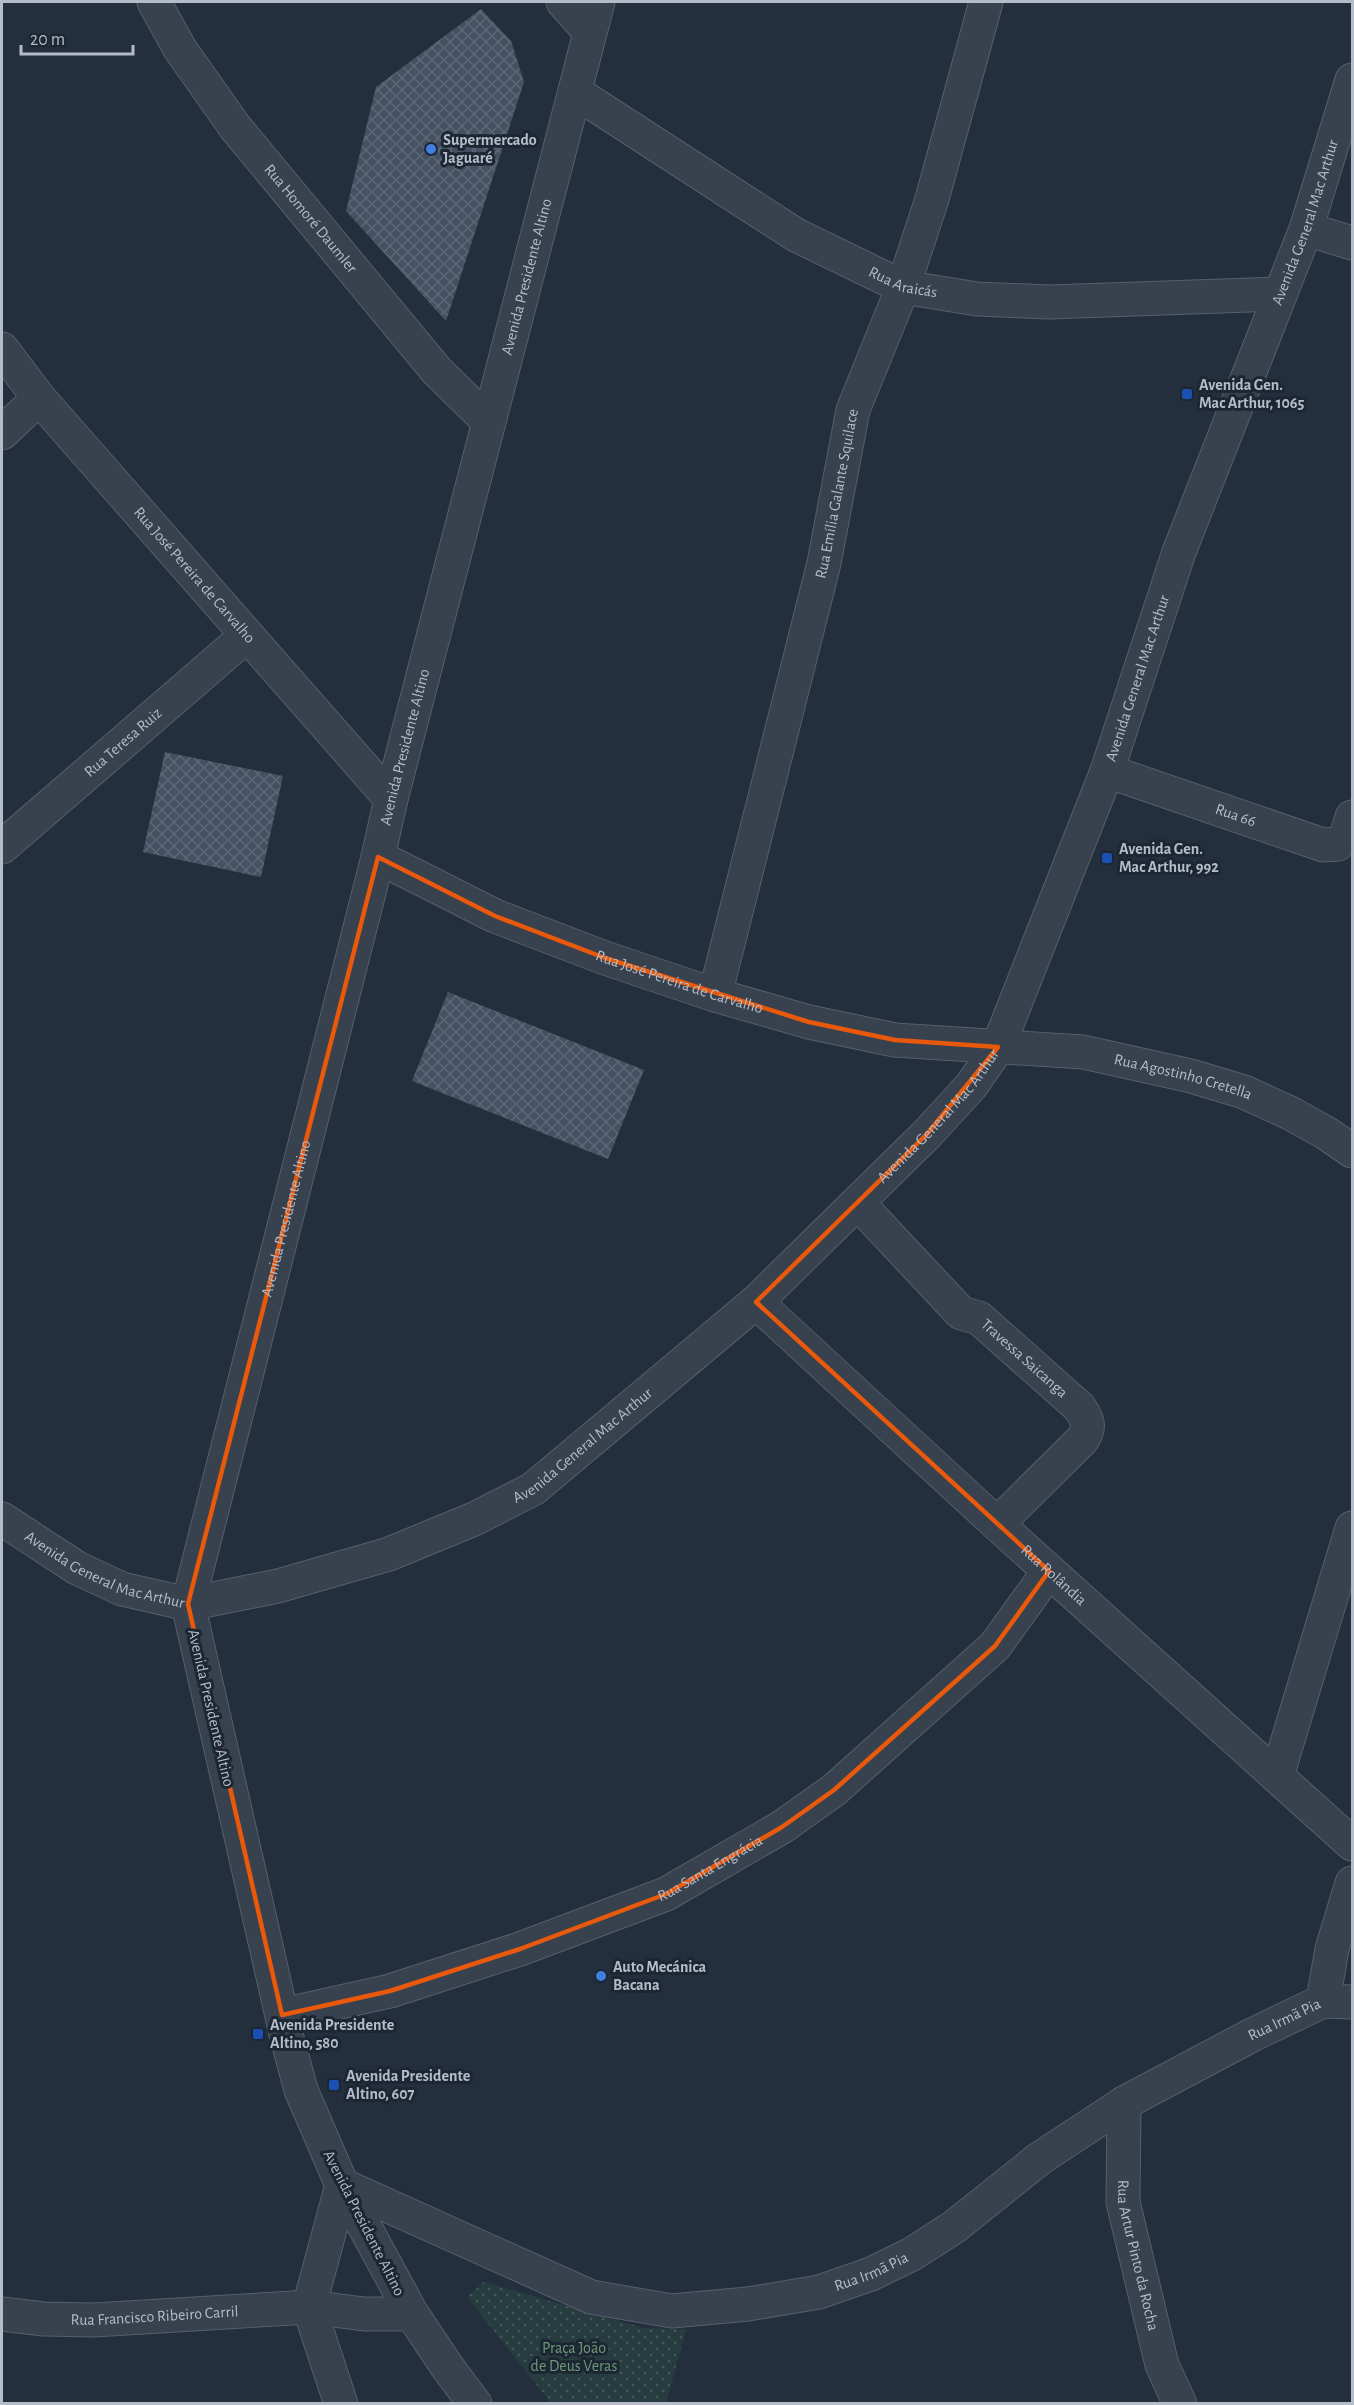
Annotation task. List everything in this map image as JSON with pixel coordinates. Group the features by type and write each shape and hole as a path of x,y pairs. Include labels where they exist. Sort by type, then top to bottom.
{"street":[{"name":"Rua Homoré Daumler","path":"154,2 180,49 235,126 436,372 489,422"},
{"path":"563,2 594,16"},
{"name":"Rua Emília Galante Squilace","path":"715,995 824,563 853,410 903,287 932,199 986,2"},
{"name":"Avenida Presidente Altino","path":"476,2403 448,2368 412,2314 342,2185 301,2090 188,1604 391,799 594,16"},
{"name":"Avenida General Mac Arthur","path":"2,1520 76,1568 122,1589 188,1604 278,1586 389,1554 474,1519 533,1488 756,1302 927,1134 971,1086 998,1047 1107,771 1179,552 1306,229 1353,80"},
{"name":"Rua Araicás","path":"575,92 796,235 903,287 976,299 1049,302 1280,294"},
{"path":"1306,229 1353,243"},
{"name":"Rua José Pereira de Carvalho","path":"2,349 39,398 391,799"},
{"path":"2,433 39,398"},
{"name":"Rua Teresa Ruiz","path":"2,847 246,636"},
{"name":"Rua 66","path":"1107,771 1323,845 1338,844 1346,836 1353,817"},
{"name":"Rua José Pereira de Carvalho","path":"378,857 495,916 605,958 715,995 809,1022 895,1040 998,1047"},
{"name":"Rua Agostinho Cretella","path":"998,1047 1083,1052 1191,1076 1244,1092 1290,1113 1326,1132 1353,1151"},
{"name":"Travessa Saicanga","path":"858,1203 961,1313 979,1318 1079,1407 1086,1417 1087,1433 1082,1440 997,1524"},
{"name":"Rua Rolândia","path":"756,1302 997,1524 1353,1844"},
{"path":"1277,1776 1353,1528"},
{"name":"Rua Santa Engrácia","path":"282,2015 390,1991 520,1949 666,1894 782,1827 834,1790 995,1646 1049,1571"},
{"path":"1338,2002 1332,1949 1353,1883"},
{"name":"Rua Irmã Pia","path":"342,2185 591,2297 672,2311 748,2304 819,2292 871,2274 912,2254 954,2228 1039,2159 1124,2103 1252,2035 1338,2002"},
{"name":"Rua Artur Pinto da Rocha","path":"1124,2103 1123,2202 1162,2365 1180,2403"},
{"path":"341,2403 309,2307 342,2185"},
{"name":"Rua Francisco Ribeiro Carril","path":"2,2314 44,2319 94,2320 309,2307 364,2314 412,2314"}],"highlighted area":[{"path":"378,857 495,916 605,958 809,1022 895,1040 998,1047 927,1134 756,1302 1049,1571 995,1646 834,1790 782,1827 666,1894 520,1949 390,1991 282,2015 188,1604"}],"green space":[{"name":"Praça João de Deus Veras","path":"484,2282 643,2328 686,2329 666,2403 551,2403 467,2297"}],"building":[{"name":"Supermercado Jaguaré","path":"481,9 511,41 524,82 446,321 346,211 376,87"},
{"path":"165,752 283,776 261,877 143,852"},
{"path":"448,992 644,1070 608,1159 412,1081"}],"place":[{"name":"Supermercado Jaguaré","path":"431,149"},
{"name":"Avenida Gen. Mac Arthur, 1065","path":"1187,394"},
{"name":"Avenida Gen. Mac Arthur, 992","path":"1107,858"},
{"name":"Auto Mecánica Bacana","path":"601,1976"},
{"name":"Avenida Presidente Altino, 580","path":"258,2034"},
{"name":"Avenida Presidente Altino, 607","path":"334,2085"}]}
